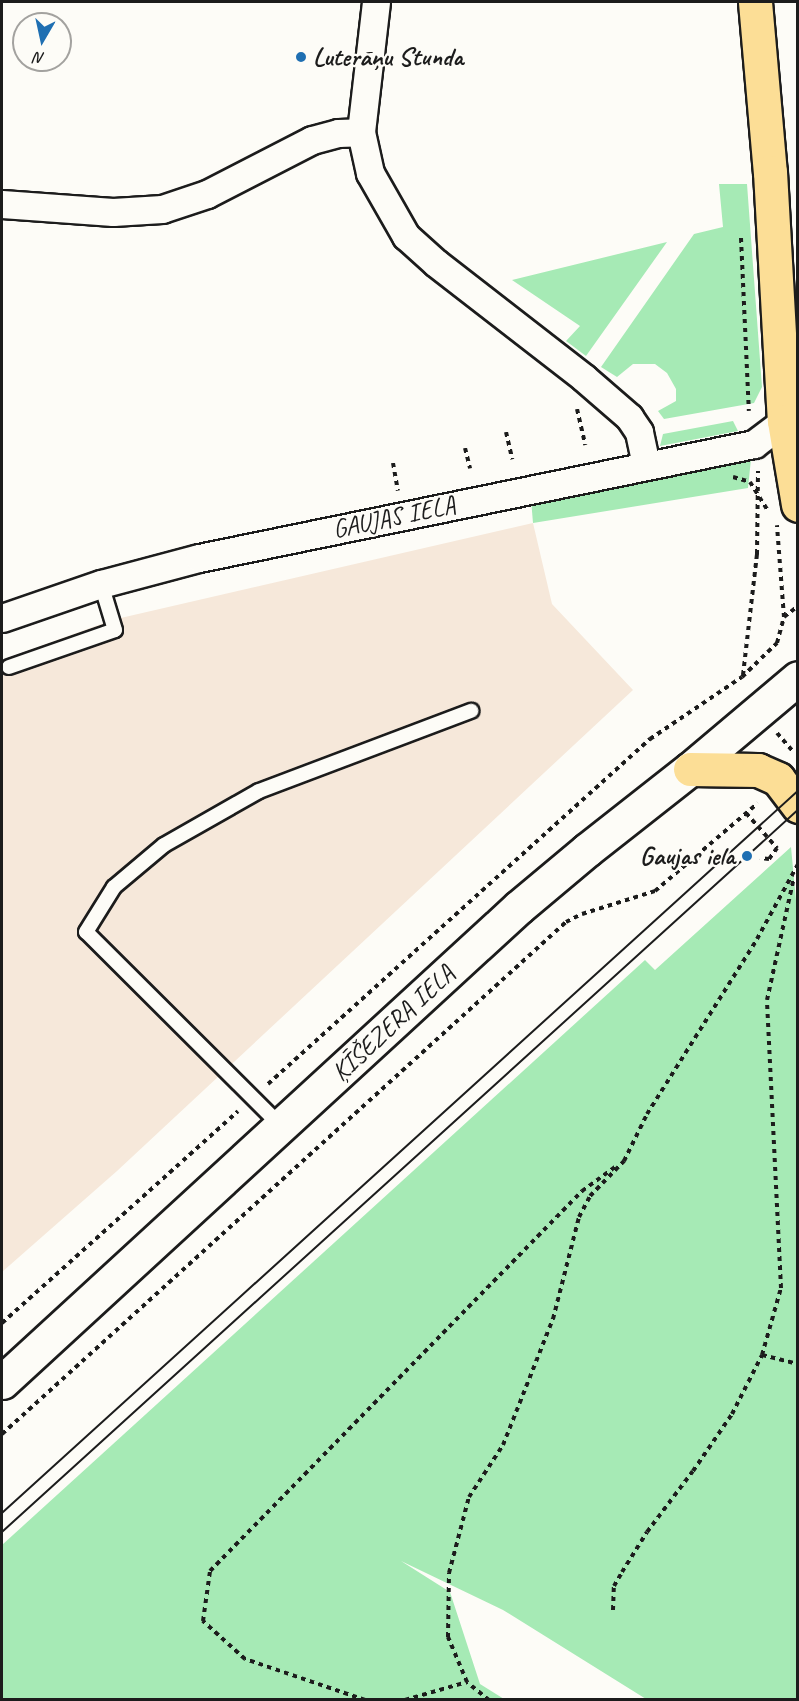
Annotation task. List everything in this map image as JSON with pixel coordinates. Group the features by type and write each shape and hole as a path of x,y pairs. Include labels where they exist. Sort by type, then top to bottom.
{"main road":[{"path":"755,2 770,172 789,510"},
{"path":"690,770 758,770 778,779 798,806"}],"street":[{"path":"376,2 361,132 370,173 406,236 436,263 585,378 629,417 639,432 646,465"},
{"path":"2,204 113,212 162,209 207,194 312,140 338,133 361,132"},
{"name":"GAUJAS IELA","path":"2,618 101,584 251,546 754,444 784,421"},
{"name":"ĶĪŠEZERA IELA","path":"2,1382 519,908 587,850 690,770 798,678"}],"lane":[{"path":"9,667 115,630 101,584"},
{"path":"281,1126 87,932 114,887 164,845 259,791 471,711"}],"path":[{"path":"575,403 585,444"},
{"path":"506,432 512,459"},
{"path":"465,448 470,468"},
{"path":"2,1323 650,740 742,676 777,644 784,617 789,510 758,496 750,482 726,475 713,453"},
{"path":"742,676 743,651 757,554 757,461"},
{"path":"758,470 763,476"},
{"path":"784,617 798,606"},
{"path":"2,1434 566,922 582,914 655,891 761,801"},
{"path":"746,813 777,848 769,860 760,858"},
{"path":"613,1610 614,1586 622,1572 647,1532 732,1414 762,1355 782,1288 766,1000 798,864"},
{"path":"489,1700 467,1682 448,1637 449,1573 469,1497 503,1445 553,1319 579,1217 590,1196 624,1161 647,1114 757,939 796,871"},
{"path":"365,1700 246,1659 203,1621 210,1571 582,1191 624,1161"},
{"path":"762,1355 798,1364"},
{"path":"405,1700 467,1682"}],"shaded area":[{"path":"533,523 552,604 633,690 117,1171 2,1272 2,660 112,620"}],"green space":[{"path":"719,184 747,184 762,387 754,403 664,419 658,411 676,401 676,389 667,373 655,364 633,364 617,377 601,367 694,234 723,227"},
{"path":"667,242 586,356 566,341 580,326 512,280"},
{"path":"733,421 738,431 660,446 663,434"},
{"path":"751,459 748,488 533,523 531,499"},
{"path":"791,847 798,922 797,1699 646,1699 503,1610 401,1561 450,1592 480,1684 504,1699 2,1699 2,1545 645,960 655,970"}],"tram line":[{"path":"2,1513 798,791"},
{"path":"2,1532 798,810"}],"place":[{"name":"Luterāņu Stunda","path":"301,57"},
{"name":"Gaujas iela","path":"747,856"}]}
